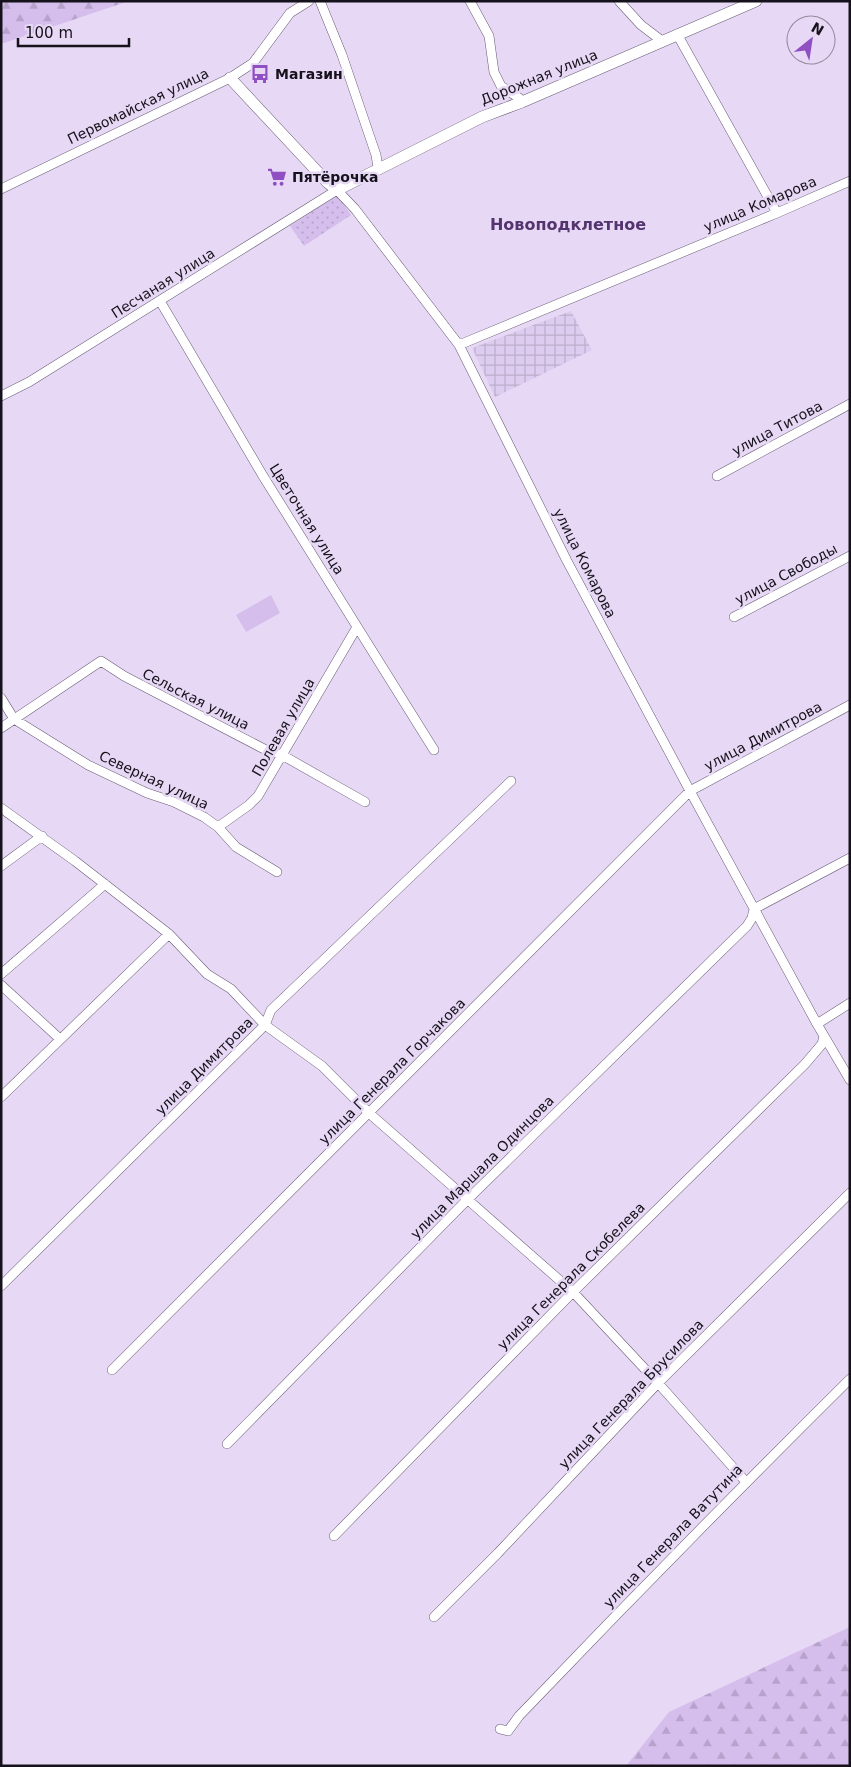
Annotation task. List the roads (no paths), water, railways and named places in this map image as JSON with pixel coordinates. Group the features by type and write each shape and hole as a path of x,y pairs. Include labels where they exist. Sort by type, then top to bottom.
{"street":[{"path":"230,78 252,63 290,13 309,1"},
{"path":"320,1 342,55 376,155 378,168"},
{"path":"470,1 490,36 494,72 501,86 522,102"},
{"path":"619,1 641,25 662,41"},
{"name":"Дорожная улица","path":"337,190 482,117 522,102 756,1"},
{"path":"677,34 778,213"},
{"name":"Первомайская улица","path":"1,189 230,78 328,184 337,190"},
{"name":"улица Комарова","path":"459,345 778,213 850,181"},
{"name":"улица Комарова","path":"337,190 355,210 459,345 567,561 754,909 850,1080"},
{"name":"Песчаная улица","path":"1,396 29,382 337,190"},
{"name":"Цветочная улица","path":"160,301 264,476 434,750"},
{"name":"улица Титова","path":"717,476 850,404"},
{"name":"улица Свободы","path":"734,617 850,556"},
{"name":"Полевая улица","path":"218,827 255,800 275,770 357,627"},
{"name":"Сельская улица","path":"14,719 101,661 132,681 266,750 282,755 365,802"},
{"path":"1,698 14,719 1,728"},
{"name":"улица Димитрова","path":"690,791 850,705"},
{"name":"Северная улица","path":"14,719 88,764 147,793 174,802 204,817 218,827 236,847 278,872"},
{"name":"улица Димитрова","path":"1,1286 265,1025 271,1010 510,781"},
{"name":"улица Генерала Горчакова","path":"112,1370 690,791"},
{"path":"1,808 42,836 169,934 207,974 231,990 265,1025 322,1066 369,1113 572,1292 658,1383 746,1482"},
{"path":"1,866 42,836"},
{"path":"754,909 850,858"},
{"path":"1,974 105,884"},
{"name":"улица Маршала Одинцова","path":"227,1444 467,1200 747,926 752,918 754,909"},
{"path":"1,1097 169,934"},
{"path":"1,985 60,1039"},
{"path":"817,1024 850,1003"},
{"name":"улица Генерала Скобелева","path":"334,1536 572,1292 805,1064 822,1044 824,1036"},
{"name":"улица Генерала Брусилова","path":"434,1618 658,1383 850,1193"},
{"name":"улица Генерала Ватутина","path":"500,1729 508,1731 519,1716 614,1616 850,1379"}],"place":[{"name":"Магазин","path":"260,74"},
{"name":"Пятёрочка","path":"277,177"}],"district":[{"name":"Новоподклетное","path":"568,224"}]}
